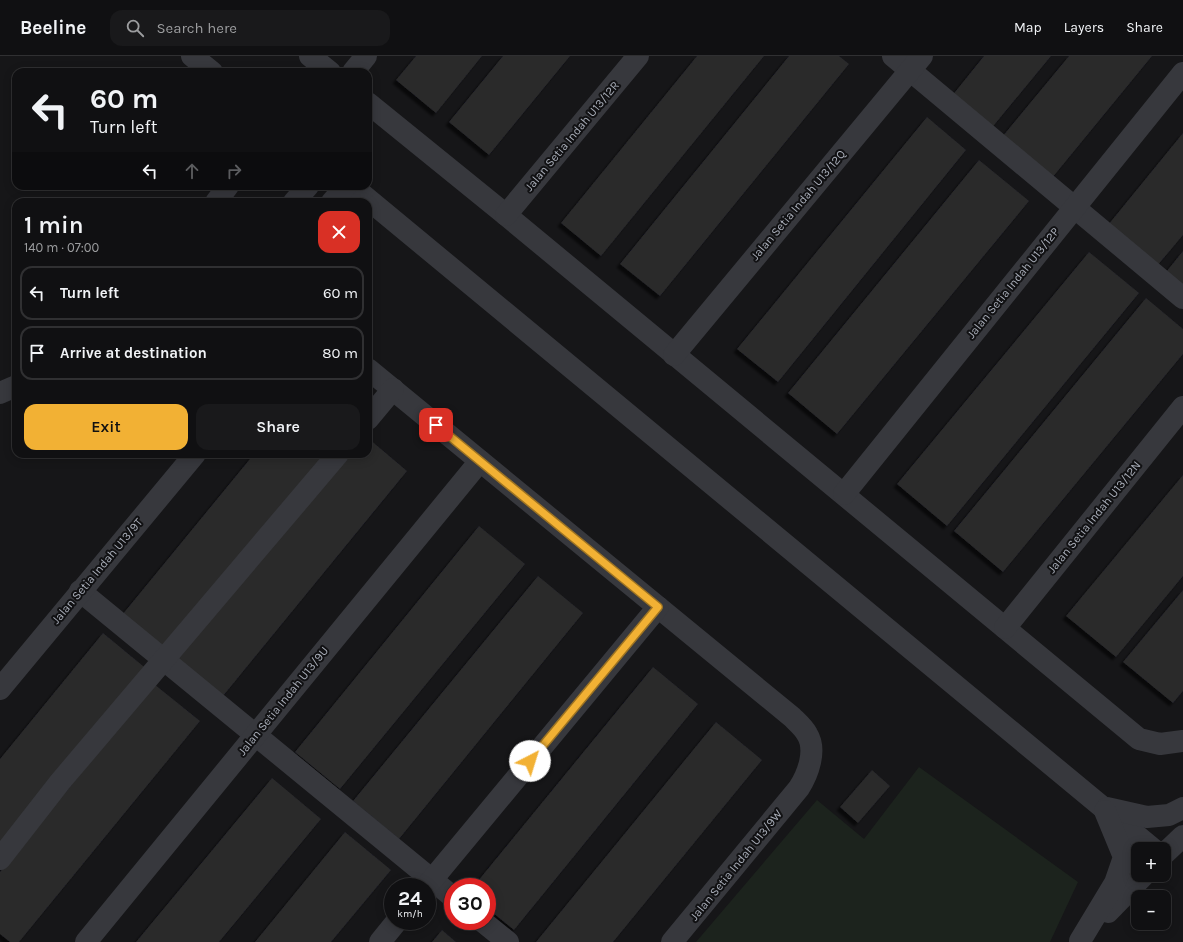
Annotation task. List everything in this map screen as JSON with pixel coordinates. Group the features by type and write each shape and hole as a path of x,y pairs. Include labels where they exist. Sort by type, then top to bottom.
{"street":[{"path":"192,56 207,68"},
{"path":"310,56 325,68"},
{"path":"356,68 366,56"},
{"name":"Jalan Setia Indah U13/12R","path":"506,215 638,56"},
{"path":"893,56 916,63 1074,207 1183,298"},
{"name":"Jalan Setia Indah U13/12Q","path":"674,355 916,63"},
{"name":"Jalan Setia Indah U13/12P","path":"844,494 1074,207 1183,74"},
{"path":"372,106 1140,738 1160,744 1183,741"},
{"path":"298,198 304,190"},
{"path":"336,198 342,190"},
{"path":"357,190 367,198"},
{"path":"372,203 1145,842"},
{"name":"Jalan Setia Indah U13/9W","path":"372,372 792,717 808,734 811,748 810,764 805,778 799,788 672,942"},
{"path":"0,393 12,388"},
{"path":"372,413 393,389"},
{"name":"Jalan Setia Indah U13/12N","path":"1005,628 1183,407"},
{"name":"Jalan Setia Indah U13/9T","path":"0,689 192,458"},
{"path":"0,860 60,782 335,458"},
{"name":"Jalan Setia Indah U13/9U","path":"86,942 480,461"},
{"path":"80,591 255,735 423,878"},
{"path":"433,878 658,607"},
{"path":"1104,808 1147,817 1169,815 1183,808"},
{"path":"1080,942 1115,884 1124,857 1104,808"},
{"path":"1171,847 1183,836"},
{"path":"1080,942 1137,882"},
{"path":"380,942 390,930"},
{"path":"493,930 508,942"}],"shaded area":[{"path":"919,767 1078,882 1050,942 696,942 817,800 864,839"}],"building":[{"path":"416,56 482,56 436,113 396,80"},
{"path":"503,56 570,56 489,155 449,122"},
{"path":"697,56 764,56 601,256 561,223"},
{"path":"789,56 839,56 849,64 660,296 620,264"},
{"path":"984,56 1051,56 990,130 951,97"},
{"path":"1069,56 1152,56 1052,178 1002,137"},
{"path":"927,117 966,150 778,382 737,349"},
{"path":"1183,133 1183,235 1157,266 1108,225"},
{"path":"979,160 1029,201 837,434 788,393"},
{"path":"1183,251 1183,286 1166,272"},
{"path":"1089,252 1139,293 947,526 897,484"},
{"path":"1146,298 1183,329 1183,354 1003,572 954,531"},
{"path":"372,441 407,471 223,696 177,659 341,458 372,458"},
{"path":"251,458 327,458 168,653 122,615"},
{"path":"1183,475 1183,576 1116,657 1066,616"},
{"path":"479,526 525,564 340,789 295,752"},
{"path":"538,576 583,613 399,839 353,801"},
{"path":"1183,590 1183,691 1173,703 1123,662"},
{"path":"103,633 149,671 0,853 0,759"},
{"path":"653,667 698,704 514,930 496,915 496,878 480,878"},
{"path":"154,684 200,721 19,942 10,942 0,934 0,872"},
{"path":"716,722 762,760 613,942 536,942"},
{"path":"872,770 890,786 858,823 840,807"},
{"path":"272,778 321,819 219,942 136,942"},
{"path":"345,832 391,870 331,942 255,942"},
{"path":"442,930 456,942 432,942"}],"route":[{"path":"436,425 658,607 530,761"}]}
